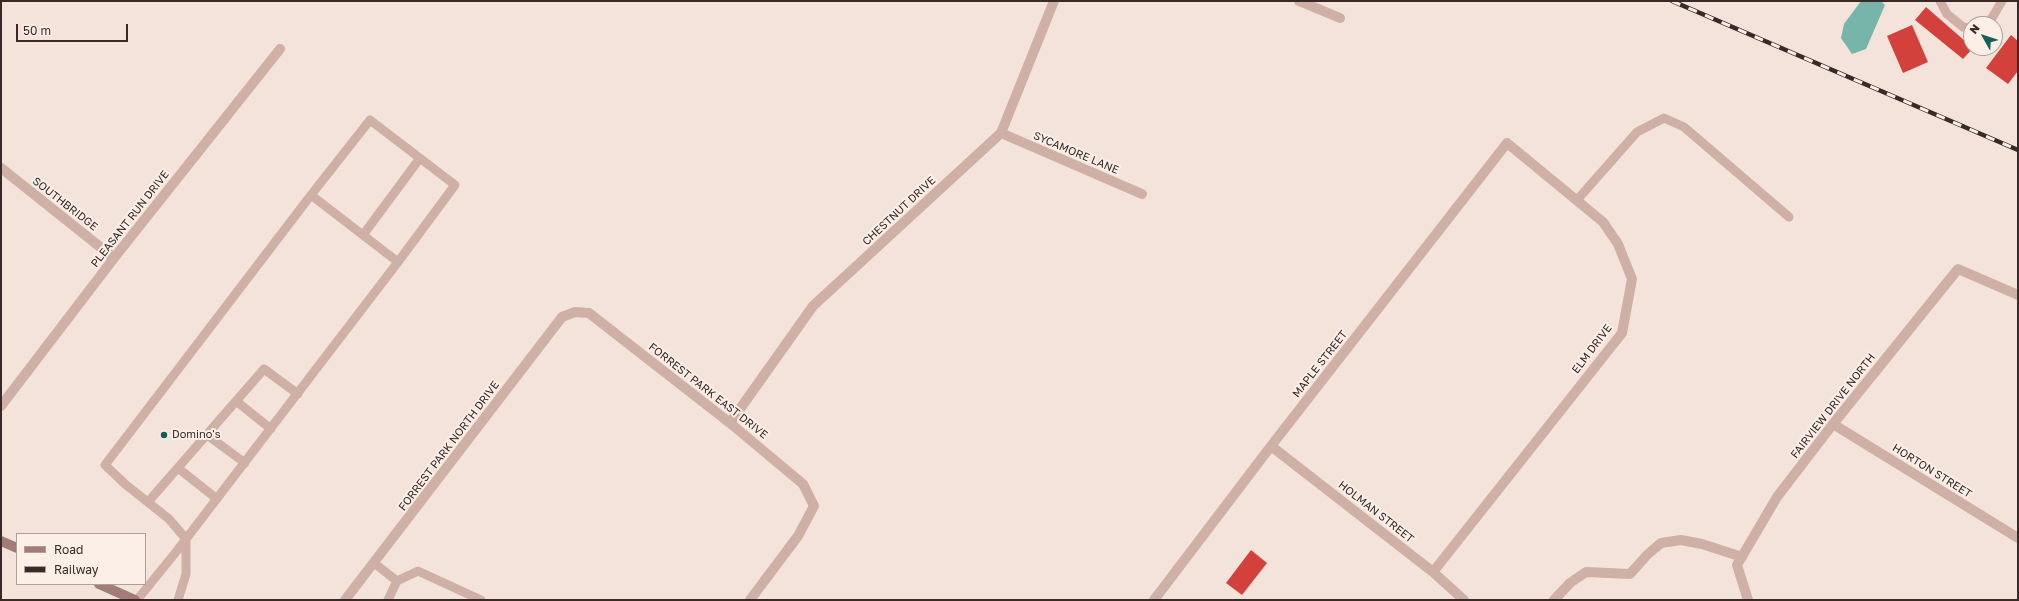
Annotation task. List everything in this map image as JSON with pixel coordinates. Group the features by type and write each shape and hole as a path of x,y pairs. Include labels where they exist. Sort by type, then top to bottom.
{"main road":[{"path":"1,540 16,548"},
{"path":"101,585 136,600"}],"street":[{"name":"CHESTNUT DRIVE","path":"730,423 813,306 1001,133 1054,1"},
{"path":"1299,1 1340,18"},
{"name":"PLEASANT RUN DRIVE","path":"1,406 114,258 280,49"},
{"name":"SYCAMORE LANE","path":"1001,133 1142,194"},
{"name":"ELM DRIVE","path":"1433,572 1622,333 1632,279 1618,244 1603,222 1508,143"},
{"name":"MAPLE STREET","path":"1154,600 1271,446 1508,143"},
{"name":"SOUTHBRIDGE","path":"1,168 114,258"},
{"name":"FAIRVIEW DRIVE NORTH","path":"1740,561 1777,497 1832,424 1958,269 2018,295"},
{"name":"FORREST PARK EAST DRIVE","path":"576,312 589,313 730,423 803,484 814,506 798,536 750,600"},
{"name":"FORREST PARK NORTH DRIVE","path":"345,600 562,317 576,312"},
{"name":"HORTON STREET","path":"1832,424 2018,538"},
{"name":"HOLMAN STREET","path":"1271,446 1433,572 1464,600"},
{"path":"1554,600 1570,583 1586,572 1630,574 1647,554 1661,544 1681,540 1702,544 1740,561 1748,600"}],"lane":[{"path":"1940,1 1947,14 1963,27"},
{"path":"1993,16 2002,1"},
{"path":"1576,200 1637,132 1664,118 1684,127 1788,217"},
{"path":"136,600 186,539 245,463 455,185 370,120 105,465 125,484 170,519 186,539 186,574 178,600"},
{"path":"363,234 420,158"},
{"path":"311,195 398,262"},
{"path":"148,502 264,369 298,394"},
{"path":"236,401 271,429"},
{"path":"206,435 245,463"},
{"path":"178,468 217,499"},
{"path":"374,562 397,581"},
{"path":"388,600 397,581 418,571 481,600"}],"water":[{"path":"1861,1 1881,1 1885,5 1866,49 1852,54 1841,38 1844,24"}],"building":[{"path":"1926,7 1963,39 1963,56 1966,56 1963,59 1915,20"},
{"path":"1912,25 1928,62 1903,73 1887,36"},
{"path":"2011,35 2018,41 2018,71 2008,84 1986,68 1995,56 2003,56 2003,46"},
{"path":"1251,550 1267,563 1242,595 1226,583"}],"railway":[{"path":"1672,1 2018,150"}],"place":[{"name":"Domino's","path":"164,435"}]}
